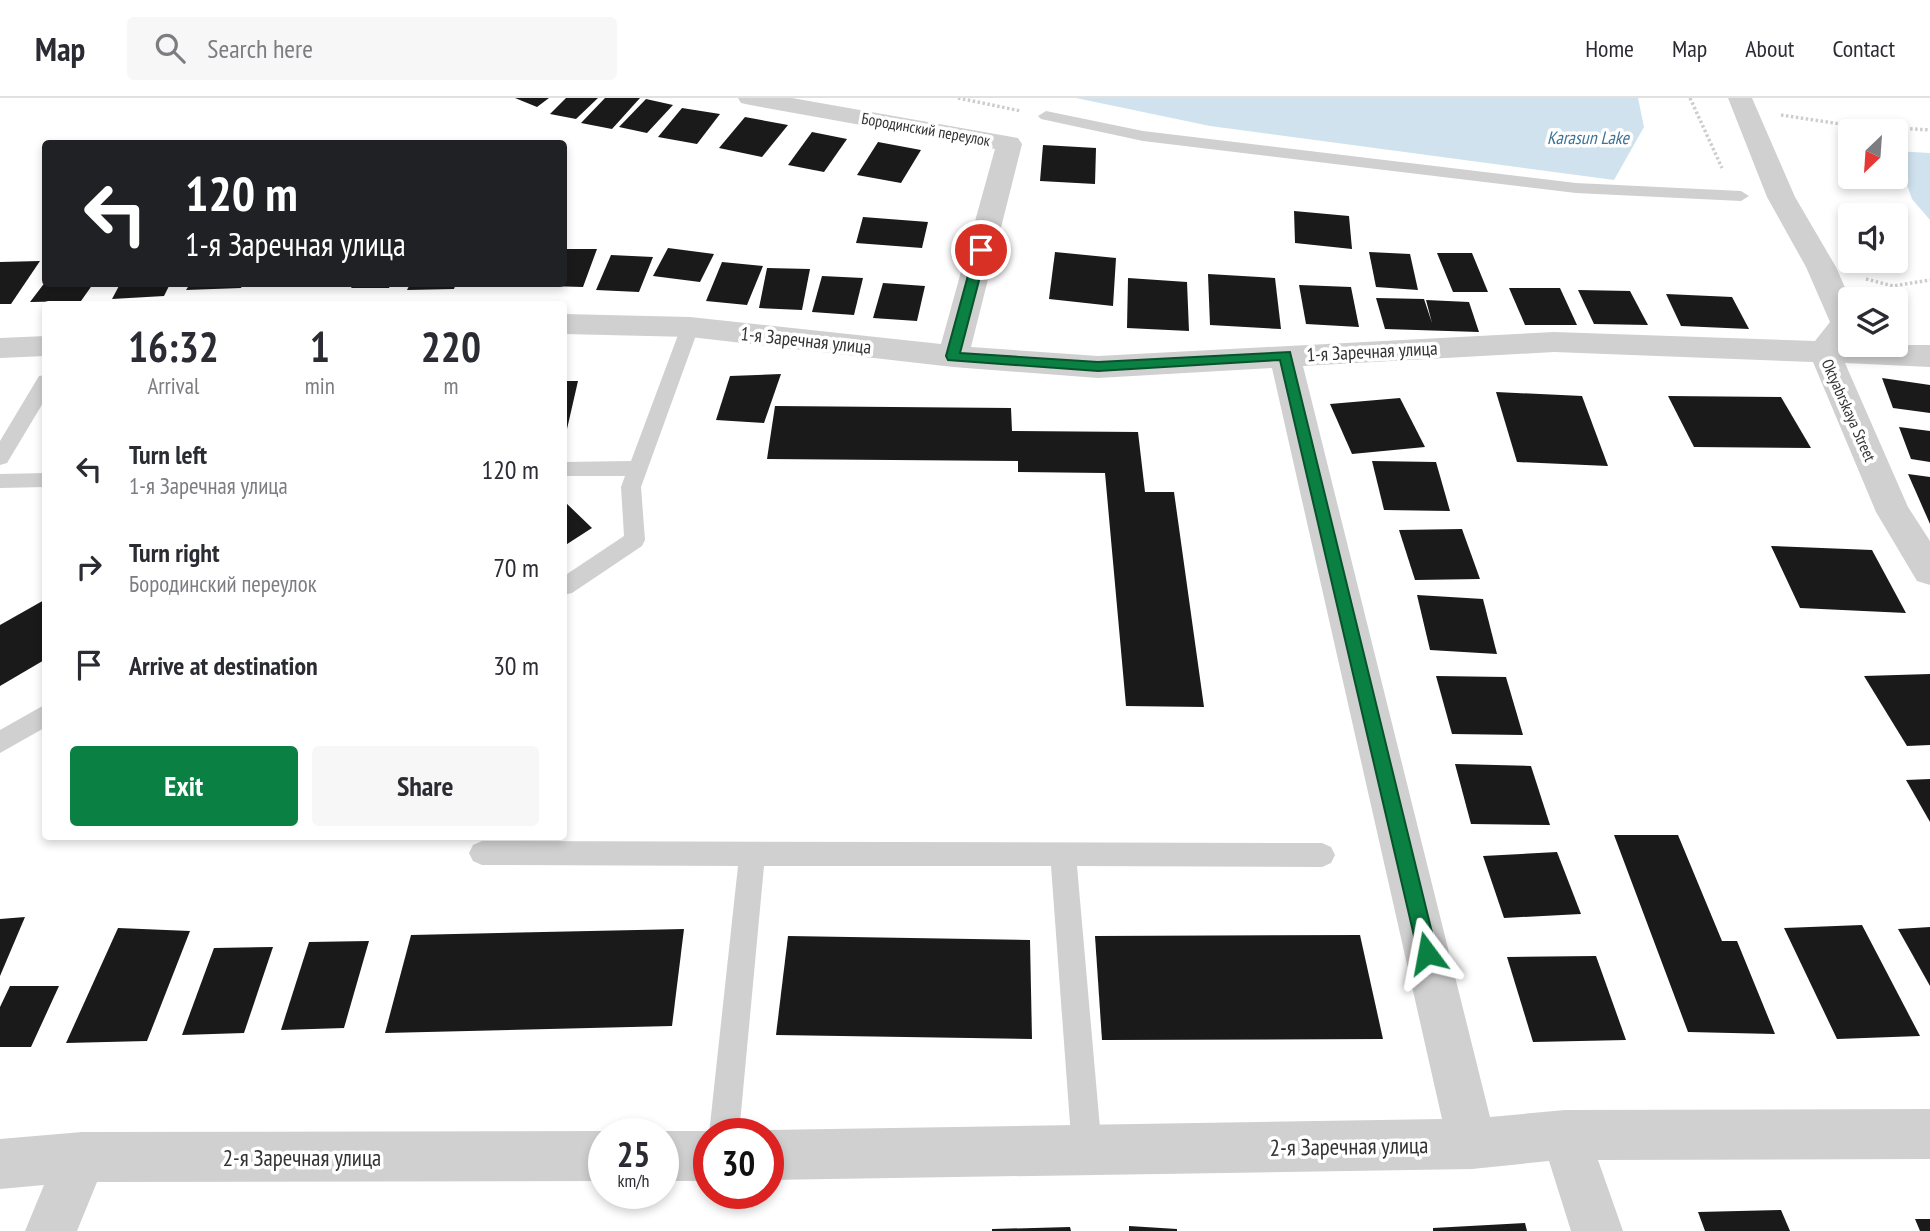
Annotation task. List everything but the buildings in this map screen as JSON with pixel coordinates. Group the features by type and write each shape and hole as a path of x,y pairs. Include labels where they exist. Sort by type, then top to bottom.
{"street":[{"name":"Бородинский переулок","path":"750,98 1009,144 953,356"},
{"name":"Oktyabrskaya Street","path":"1742,104 1781,197 1821,267 1846,323 1824,351 1893,512 1930,571"},
{"name":"1-я Заречная улица","path":"567,324 690,327 953,356 1098,367 1554,342 1930,356"},
{"path":"0,348 42,346"},
{"path":"1286,355 1472,1144"},
{"name":"2-я Заречная улица","path":"784,1155 1472,1144 1565,1135 1930,1134"},
{"path":"1565,1135 1597,1231"},
{"name":"2-я Заречная улица","path":"0,1164 82,1157 588,1156"},
{"path":"51,1231 82,1157"}],"lane":[{"path":"1046,116 1143,136 1576,188 1741,196"},
{"path":"567,585 635,540 631,487 690,327"},
{"path":"0,458 42,388"},
{"path":"567,469 638,468"},
{"path":"0,481 42,480"},
{"path":"0,743 42,717"},
{"path":"482,852 1322,855"},
{"path":"726,1118 752,853"},
{"path":"1063,855 1087,1151"}],"path":[{"path":"958,98 1046,116"},
{"path":"1690,98 1716,159 1741,196"},
{"path":"1742,104 1847,125 1930,130"},
{"path":"1821,267 1893,286 1930,280"}],"water":[{"name":"Karasun Lake","path":"1076,98 1638,98 1644,127 1614,180 1210,126"},
{"path":"1908,152 1930,153 1930,220 1912,199 1908,188"}],"route":[{"path":"981,250 953,356 1098,367 1286,355 1427,953"}]}
